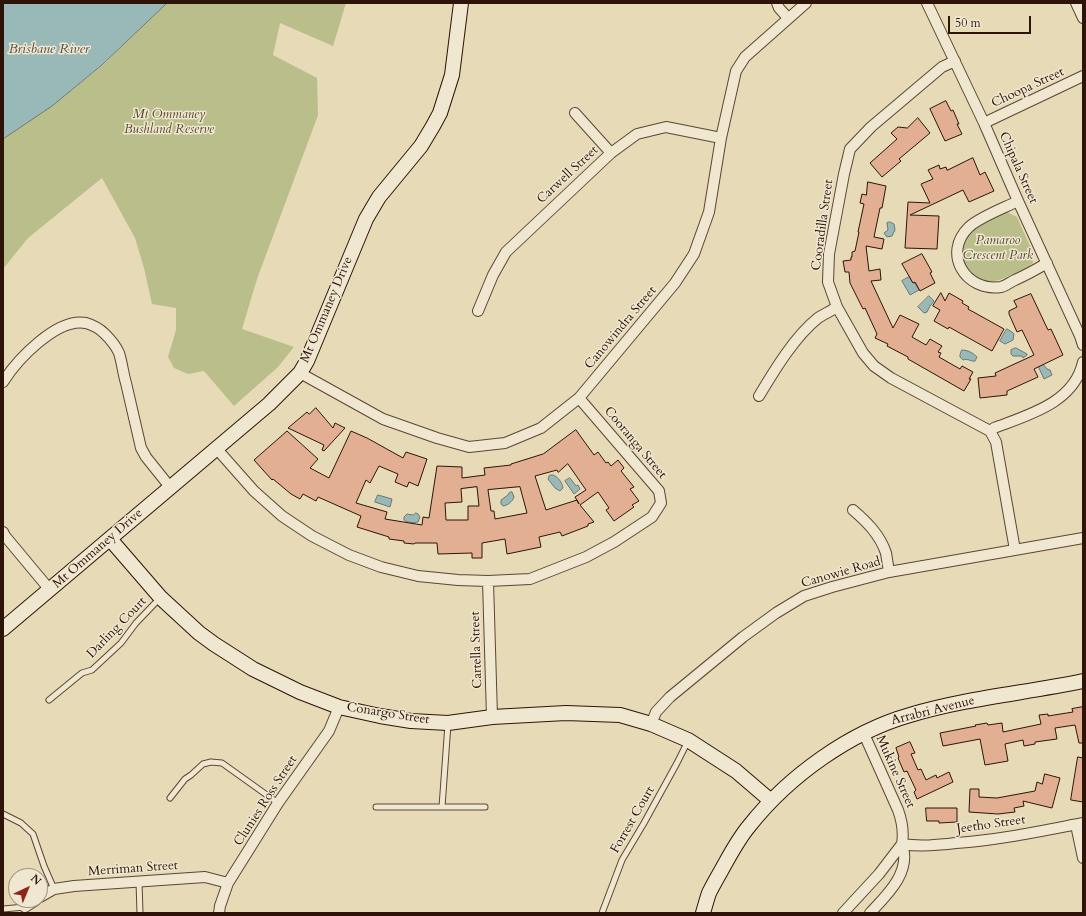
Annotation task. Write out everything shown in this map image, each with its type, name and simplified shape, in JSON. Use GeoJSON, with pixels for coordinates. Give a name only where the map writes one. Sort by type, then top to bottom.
{"type":"FeatureCollection","features":[{"type":"Feature","properties":{"kind":"street","name":"Mt Ommaney Drive"},"geometry":{"type":"LineString","coordinates":[[3,629],[269,404],[300,373],[316,340],[366,219],[379,198],[421,146],[440,113],[452,75],[461,3]]}},
{"type":"Feature","properties":{"kind":"street"},"geometry":{"type":"LineString","coordinates":[[777,3],[779,8],[788,18]]}},
{"type":"Feature","properties":{"kind":"street","name":"Canowindra Street"},"geometry":{"type":"LineString","coordinates":[[300,373],[383,419],[437,438],[470,447],[505,443],[541,428],[579,398],[674,283],[694,254],[709,212],[721,138],[736,71],[745,57],[806,3]]}},
{"type":"Feature","properties":{"kind":"street","name":"Chipala Street"},"geometry":{"type":"LineString","coordinates":[[927,3],[1048,263],[1083,345]]}},
{"type":"Feature","properties":{"kind":"street"},"geometry":{"type":"LineString","coordinates":[[1076,3],[1083,18]]}},
{"type":"Feature","properties":{"kind":"street","name":"Cooradilla Street"},"geometry":{"type":"LineString","coordinates":[[955,62],[942,67],[871,127],[850,149],[829,254],[828,282],[837,307],[863,353],[874,366],[891,378],[990,431]]}},
{"type":"Feature","properties":{"kind":"street","name":"Choopa Street"},"geometry":{"type":"LineString","coordinates":[[984,123],[1083,76]]}},
{"type":"Feature","properties":{"kind":"street"},"geometry":{"type":"LineString","coordinates":[[575,114],[611,153]]}},
{"type":"Feature","properties":{"kind":"street","name":"Carwell Street"},"geometry":{"type":"LineString","coordinates":[[478,311],[493,275],[506,252],[611,153],[637,134],[666,127],[721,138]]}},
{"type":"Feature","properties":{"kind":"street"},"geometry":{"type":"LineString","coordinates":[[1018,201],[969,227],[961,238],[957,249],[958,260],[961,268],[969,279],[979,285],[990,287],[1002,286],[1048,263]]}},
{"type":"Feature","properties":{"kind":"street"},"geometry":{"type":"LineString","coordinates":[[759,396],[799,337],[818,318],[837,307]]}},
{"type":"Feature","properties":{"kind":"street"},"geometry":{"type":"LineString","coordinates":[[3,382],[11,370],[23,357],[40,341],[58,329],[70,324],[86,323],[99,328],[109,337],[118,352],[141,448],[146,457],[170,487]]}},
{"type":"Feature","properties":{"kind":"street"},"geometry":{"type":"LineString","coordinates":[[1015,550],[996,442],[990,431],[994,428],[1049,406],[1075,382],[1083,362]]}},
{"type":"Feature","properties":{"kind":"street","name":"Cooranga Street"},"geometry":{"type":"LineString","coordinates":[[216,448],[254,491],[282,516],[312,536],[346,554],[381,567],[418,576],[488,582],[530,579],[586,557],[614,542],[652,517],[661,503],[659,491],[579,398]]}},
{"type":"Feature","properties":{"kind":"street"},"geometry":{"type":"LineString","coordinates":[[853,510],[876,534],[886,553],[889,572]]}},
{"type":"Feature","properties":{"kind":"street"},"geometry":{"type":"LineString","coordinates":[[3,532],[50,590]]}},
{"type":"Feature","properties":{"kind":"street","name":"Canowie Road"},"geometry":{"type":"LineString","coordinates":[[651,724],[656,712],[670,697],[743,637],[776,613],[804,596],[889,572],[1083,538]]}},
{"type":"Feature","properties":{"kind":"street","name":"Conargo Street"},"geometry":{"type":"LineString","coordinates":[[110,539],[161,598],[199,633],[253,669],[300,692],[339,707],[411,721],[448,723],[492,717],[566,713],[620,715],[651,724],[688,740],[736,771],[771,801]]}},
{"type":"Feature","properties":{"kind":"street","name":"Cartella Street"},"geometry":{"type":"LineString","coordinates":[[488,582],[492,717]]}},
{"type":"Feature","properties":{"kind":"street","name":"Arrabri Avenue"},"geometry":{"type":"LineString","coordinates":[[703,913],[709,893],[735,846],[750,825],[771,801],[795,779],[823,757],[890,721],[952,704],[1083,681]]}},
{"type":"Feature","properties":{"kind":"street","name":"Clunies Ross Street"},"geometry":{"type":"LineString","coordinates":[[219,913],[228,883],[278,803],[329,730],[339,707]]}},
{"type":"Feature","properties":{"kind":"street","name":"Mukine Street"},"geometry":{"type":"LineString","coordinates":[[864,734],[898,810],[902,828],[902,844],[904,852],[902,867],[896,884],[870,913]]}},
{"type":"Feature","properties":{"kind":"street"},"geometry":{"type":"LineString","coordinates":[[1080,824],[1083,858]]}},
{"type":"Feature","properties":{"kind":"street","name":"Jeetho Street"},"geometry":{"type":"LineString","coordinates":[[902,844],[913,846],[984,841],[1080,824]]}},
{"type":"Feature","properties":{"kind":"street"},"geometry":{"type":"LineString","coordinates":[[843,913],[883,869],[902,844]]}},
{"type":"Feature","properties":{"kind":"street","name":"Merriman Street"},"geometry":{"type":"LineString","coordinates":[[48,893],[54,890],[74,886],[205,877],[228,883]]}},
{"type":"Feature","properties":{"kind":"lane","name":"Darling Court"},"geometry":{"type":"LineString","coordinates":[[49,700],[82,673],[92,670],[121,643],[136,623],[161,598]]}},
{"type":"Feature","properties":{"kind":"lane"},"geometry":{"type":"LineString","coordinates":[[442,807],[448,723]]}},
{"type":"Feature","properties":{"kind":"lane","name":"Forrest Court"},"geometry":{"type":"LineString","coordinates":[[602,913],[622,860],[652,810],[688,740]]}},
{"type":"Feature","properties":{"kind":"lane"},"geometry":{"type":"LineString","coordinates":[[170,798],[185,779],[203,764],[211,762],[222,763],[278,803]]}},
{"type":"Feature","properties":{"kind":"lane"},"geometry":{"type":"LineString","coordinates":[[376,807],[486,807]]}},
{"type":"Feature","properties":{"kind":"lane"},"geometry":{"type":"LineString","coordinates":[[3,814],[20,823],[32,834],[54,890]]}},
{"type":"Feature","properties":{"kind":"lane"},"geometry":{"type":"LineString","coordinates":[[139,882],[140,913]]}},
{"type":"Feature","properties":{"kind":"lane"},"geometry":{"type":"LineString","coordinates":[[3,909],[14,908]]}},
{"type":"Feature","properties":{"kind":"green space","name":"Mt Ommaney Bushland Reserve"},"geometry":{"type":"Polygon","coordinates":[[[167,3],[346,3],[333,46],[280,23],[273,55],[317,78],[318,115],[257,279],[242,329],[294,347],[278,367],[234,406],[204,371],[188,374],[174,368],[168,357],[176,330],[176,308],[152,304],[144,268],[135,238],[102,178],[28,238],[3,269],[3,139],[52,106],[102,66],[167,3]]]}},
{"type":"Feature","properties":{"kind":"green space","name":"Pamaroo Crescent Park"},"geometry":{"type":"Polygon","coordinates":[[[1007,212],[1017,217],[1033,253],[1033,263],[1021,271],[999,280],[992,282],[980,281],[971,275],[964,266],[961,255],[962,246],[970,234],[979,226],[1007,212]]]}},
{"type":"Feature","properties":{"kind":"water","name":"Brisbane River"},"geometry":{"type":"Polygon","coordinates":[[[3,3],[167,3],[102,65],[52,106],[3,139],[3,3]]]}},
{"type":"Feature","properties":{"kind":"water"},"geometry":{"type":"Polygon","coordinates":[[[890,222],[894,224],[895,230],[892,236],[887,237],[884,233],[888,230],[887,223],[890,222]]]}},
{"type":"Feature","properties":{"kind":"water"},"geometry":{"type":"Polygon","coordinates":[[[909,277],[919,290],[910,295],[902,281],[909,277]]]}},
{"type":"Feature","properties":{"kind":"water"},"geometry":{"type":"Polygon","coordinates":[[[929,296],[934,301],[927,312],[924,313],[918,307],[929,296]]]}},
{"type":"Feature","properties":{"kind":"water"},"geometry":{"type":"Polygon","coordinates":[[[1007,329],[1014,334],[1013,340],[1005,344],[1000,341],[1007,329]]]}},
{"type":"Feature","properties":{"kind":"water"},"geometry":{"type":"Polygon","coordinates":[[[1016,348],[1027,355],[1023,358],[1022,356],[1013,356],[1011,354],[1011,350],[1016,348]]]}},
{"type":"Feature","properties":{"kind":"water"},"geometry":{"type":"Polygon","coordinates":[[[962,350],[968,351],[977,357],[975,361],[966,359],[963,360],[960,357],[962,350]]]}},
{"type":"Feature","properties":{"kind":"water"},"geometry":{"type":"Polygon","coordinates":[[[1043,364],[1050,370],[1052,375],[1044,379],[1038,366],[1043,364]]]}},
{"type":"Feature","properties":{"kind":"water"},"geometry":{"type":"Polygon","coordinates":[[[551,475],[557,477],[561,482],[563,488],[560,491],[555,488],[548,479],[551,475]]]}},
{"type":"Feature","properties":{"kind":"water"},"geometry":{"type":"Polygon","coordinates":[[[570,478],[576,486],[578,485],[580,489],[574,494],[565,481],[570,478]]]}},
{"type":"Feature","properties":{"kind":"water"},"geometry":{"type":"Polygon","coordinates":[[[512,492],[514,497],[508,504],[503,506],[501,504],[501,500],[512,492]]]}},
{"type":"Feature","properties":{"kind":"water"},"geometry":{"type":"Polygon","coordinates":[[[378,495],[392,499],[390,507],[375,502],[378,495]]]}},
{"type":"Feature","properties":{"kind":"water"},"geometry":{"type":"Polygon","coordinates":[[[416,513],[420,517],[418,522],[407,522],[404,520],[404,517],[407,514],[413,515],[416,513]]]}},
{"type":"Feature","properties":{"kind":"building"},"geometry":{"type":"Polygon","coordinates":[[[946,101],[951,111],[953,110],[962,134],[945,141],[930,109],[946,101]]]}},
{"type":"Feature","properties":{"kind":"building"},"geometry":{"type":"Polygon","coordinates":[[[918,118],[930,133],[899,159],[901,161],[882,177],[870,163],[897,139],[891,133],[898,127],[907,128],[918,118]]]}},
{"type":"Feature","properties":{"kind":"building"},"geometry":{"type":"Polygon","coordinates":[[[973,158],[980,175],[985,172],[994,191],[969,202],[963,190],[910,215],[939,216],[937,249],[905,248],[908,202],[930,203],[921,184],[933,179],[928,170],[939,165],[940,169],[946,167],[947,170],[973,158]]]}},
{"type":"Feature","properties":{"kind":"building"},"geometry":{"type":"Polygon","coordinates":[[[868,182],[886,186],[874,237],[884,239],[882,249],[866,246],[869,271],[880,269],[881,280],[871,281],[893,328],[900,315],[919,324],[912,337],[926,345],[930,339],[942,346],[938,352],[941,353],[939,357],[960,369],[962,366],[973,372],[964,391],[908,359],[908,357],[887,346],[888,344],[875,338],[877,334],[865,308],[863,309],[850,283],[849,272],[845,272],[843,261],[851,260],[852,252],[855,251],[864,204],[860,203],[862,194],[866,195],[868,182]]]}},
{"type":"Feature","properties":{"kind":"building"},"geometry":{"type":"Polygon","coordinates":[[[922,254],[932,272],[930,273],[935,283],[920,291],[915,282],[913,283],[902,264],[922,254]]]}},
{"type":"Feature","properties":{"kind":"building"},"geometry":{"type":"Polygon","coordinates":[[[941,293],[945,301],[949,293],[963,301],[962,303],[969,307],[968,309],[1004,329],[992,351],[949,327],[948,329],[934,321],[940,310],[933,306],[941,293]]]}},
{"type":"Feature","properties":{"kind":"building"},"geometry":{"type":"Polygon","coordinates":[[[1031,294],[1048,330],[1051,329],[1063,355],[1034,369],[1038,377],[1007,391],[1007,395],[980,398],[978,378],[996,376],[995,373],[1034,355],[1022,330],[1017,332],[1009,314],[1009,311],[1017,307],[1014,301],[1031,294]]]}},
{"type":"Feature","properties":{"kind":"building"},"geometry":{"type":"Polygon","coordinates":[[[316,408],[333,428],[335,423],[345,428],[324,451],[322,450],[324,445],[288,428],[307,412],[309,414],[316,408]]]}},
{"type":"Feature","properties":{"kind":"building"},"geometry":{"type":"Polygon","coordinates":[[[576,430],[594,455],[598,452],[606,463],[608,462],[611,466],[618,460],[624,468],[621,471],[634,487],[630,489],[639,501],[632,505],[634,507],[614,521],[606,510],[609,508],[598,492],[580,505],[594,522],[588,524],[588,526],[562,536],[560,532],[539,537],[541,547],[507,554],[505,539],[482,543],[482,558],[472,558],[472,553],[438,554],[437,543],[404,543],[404,541],[389,539],[389,537],[357,527],[361,516],[318,497],[316,501],[303,494],[300,499],[291,494],[273,479],[272,480],[254,460],[287,431],[318,459],[310,468],[329,478],[351,431],[403,458],[406,452],[427,459],[418,486],[409,482],[407,487],[395,482],[398,474],[379,466],[370,483],[366,480],[356,503],[387,512],[385,519],[422,525],[423,517],[429,518],[437,466],[462,467],[462,478],[485,475],[484,468],[511,464],[543,454],[576,430]],[[568,464],[558,472],[557,470],[535,476],[546,510],[577,500],[575,497],[586,490],[568,464]],[[477,487],[461,489],[462,502],[445,503],[446,520],[468,520],[468,506],[479,506],[477,487]],[[520,487],[488,490],[491,511],[494,511],[495,519],[527,513],[520,487]]]}},
{"type":"Feature","properties":{"kind":"building"},"geometry":{"type":"Polygon","coordinates":[[[1083,707],[1083,743],[1079,743],[1075,725],[1055,728],[1057,739],[1035,742],[1035,744],[1024,746],[1023,740],[1005,744],[1008,761],[985,765],[980,739],[943,746],[940,733],[987,723],[988,725],[1002,723],[1003,732],[1041,724],[1039,715],[1048,714],[1048,716],[1073,712],[1072,709],[1083,707]]]}},
{"type":"Feature","properties":{"kind":"building"},"geometry":{"type":"Polygon","coordinates":[[[910,742],[915,753],[911,754],[918,770],[921,769],[926,780],[936,775],[937,778],[949,772],[953,782],[917,799],[914,792],[916,790],[907,771],[904,772],[898,758],[896,748],[910,742]]]}},
{"type":"Feature","properties":{"kind":"building"},"geometry":{"type":"Polygon","coordinates":[[[1078,757],[1083,758],[1083,802],[1071,800],[1078,757]]]}},
{"type":"Feature","properties":{"kind":"building"},"geometry":{"type":"Polygon","coordinates":[[[1045,774],[1060,778],[1052,808],[1023,801],[1024,806],[1014,808],[1015,812],[998,814],[969,812],[970,789],[979,789],[979,797],[997,798],[1035,791],[1037,782],[1042,784],[1045,774]]]}},
{"type":"Feature","properties":{"kind":"building"},"geometry":{"type":"Polygon","coordinates":[[[926,808],[957,808],[957,822],[939,823],[939,821],[927,821],[926,808]]]}}]}
